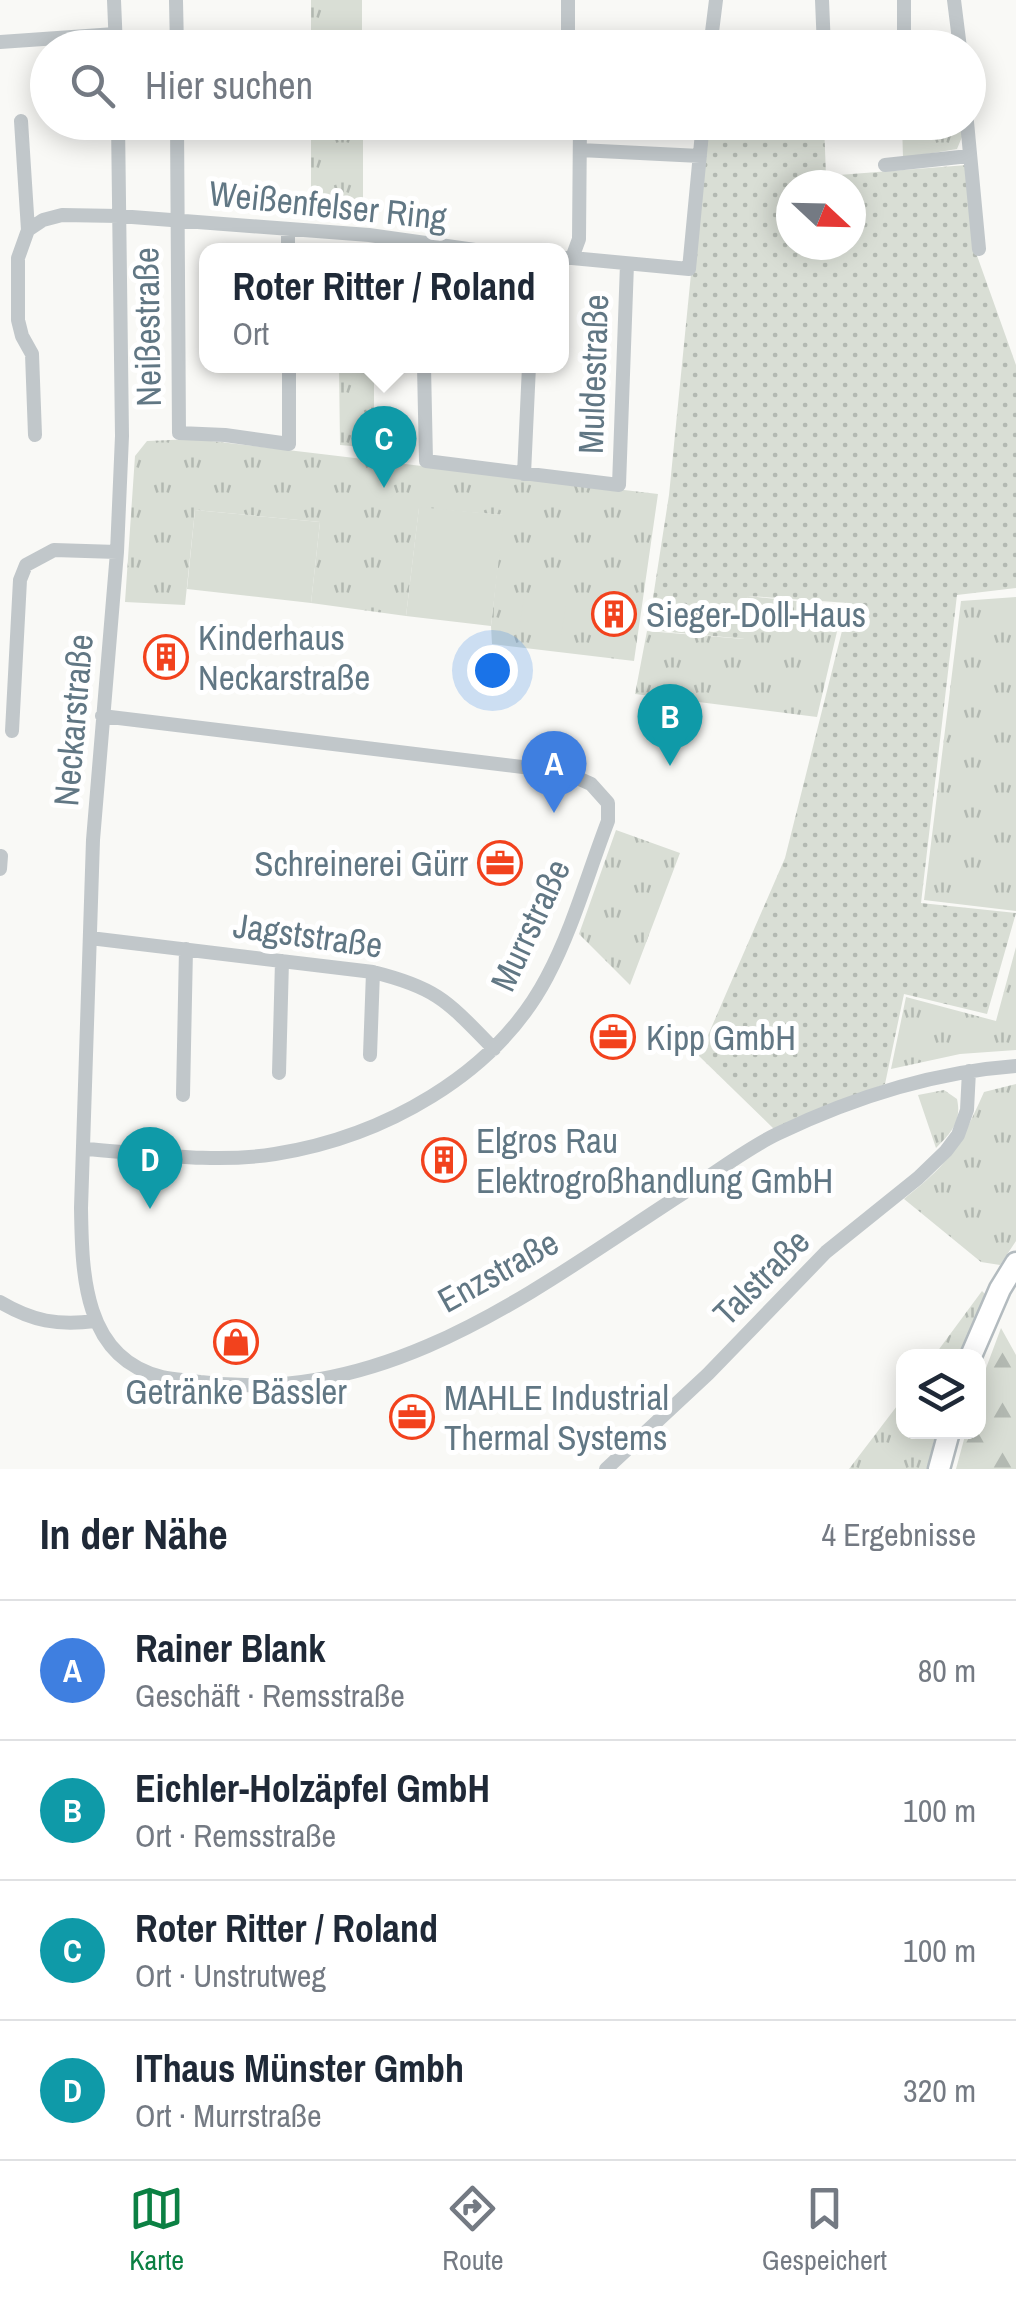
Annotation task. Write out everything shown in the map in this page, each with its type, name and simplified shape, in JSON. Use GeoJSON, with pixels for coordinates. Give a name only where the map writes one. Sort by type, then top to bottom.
{"type":"FeatureCollection","features":[{"type":"Feature","properties":{"kind":"main road"},"geometry":{"type":"LineString","coordinates":[[975,1349],[1000,1289],[1016,1263]]}},
{"type":"Feature","properties":{"kind":"main road"},"geometry":{"type":"LineString","coordinates":[[939,1469],[947,1439]]}},
{"type":"Feature","properties":{"kind":"street"},"geometry":{"type":"LineString","coordinates":[[114,0],[115,30]]}},
{"type":"Feature","properties":{"kind":"street"},"geometry":{"type":"LineString","coordinates":[[568,0],[568,30]]}},
{"type":"Feature","properties":{"kind":"street"},"geometry":{"type":"LineString","coordinates":[[712,30],[716,0]]}},
{"type":"Feature","properties":{"kind":"street"},"geometry":{"type":"LineString","coordinates":[[822,0],[823,30]]}},
{"type":"Feature","properties":{"kind":"street"},"geometry":{"type":"LineString","coordinates":[[904,0],[904,30]]}},
{"type":"Feature","properties":{"kind":"street"},"geometry":{"type":"LineString","coordinates":[[954,0],[958,30]]}},
{"type":"Feature","properties":{"kind":"street"},"geometry":{"type":"LineString","coordinates":[[176,1],[177,30]]}},
{"type":"Feature","properties":{"kind":"street"},"geometry":{"type":"LineString","coordinates":[[0,42],[30,42]]}},
{"type":"Feature","properties":{"kind":"street"},"geometry":{"type":"LineString","coordinates":[[21,121],[28,230],[18,258],[18,320],[32,354],[35,436]]}},
{"type":"Feature","properties":{"kind":"street","name":"Neckarstraße"},"geometry":{"type":"LineString","coordinates":[[95,1321],[82,1262],[84,1149],[90,938],[122,436],[118,140]]}},
{"type":"Feature","properties":{"kind":"street","name":"Weißenfelser Ring"},"geometry":{"type":"LineString","coordinates":[[176,221],[177,140]]}},
{"type":"Feature","properties":{"kind":"street"},"geometry":{"type":"LineString","coordinates":[[569,255],[579,240],[580,140]]}},
{"type":"Feature","properties":{"kind":"street"},"geometry":{"type":"LineString","coordinates":[[569,258],[689,270],[701,140]]}},
{"type":"Feature","properties":{"kind":"street"},"geometry":{"type":"LineString","coordinates":[[968,140],[980,249]]}},
{"type":"Feature","properties":{"kind":"street"},"geometry":{"type":"LineString","coordinates":[[580,150],[700,156]]}},
{"type":"Feature","properties":{"kind":"street"},"geometry":{"type":"LineString","coordinates":[[884,166],[969,156]]}},
{"type":"Feature","properties":{"kind":"street","name":"Weißenfelser Ring"},"geometry":{"type":"LineString","coordinates":[[28,230],[62,214],[120,216],[368,234],[405,243]]}},
{"type":"Feature","properties":{"kind":"street","name":"Neißestraße"},"geometry":{"type":"LineString","coordinates":[[176,221],[179,433],[289,444],[289,373]]}},
{"type":"Feature","properties":{"kind":"street"},"geometry":{"type":"LineString","coordinates":[[288,230],[288,243]]}},
{"type":"Feature","properties":{"kind":"street","name":"Muldestraße"},"geometry":{"type":"LineString","coordinates":[[524,474],[619,485],[627,264]]}},
{"type":"Feature","properties":{"kind":"street"},"geometry":{"type":"LineString","coordinates":[[424,373],[426,461],[524,474],[528,373]]}},
{"type":"Feature","properties":{"kind":"street"},"geometry":{"type":"LineString","coordinates":[[12,731],[20,580],[26,565],[54,550],[117,552]]}},
{"type":"Feature","properties":{"kind":"street","name":"Murrstraße"},"geometry":{"type":"LineString","coordinates":[[84,1149],[188,1156],[255,1155],[318,1144],[354,1134],[457,1081],[494,1048],[529,1006],[546,978],[608,821],[608,803],[591,784],[564,772],[102,716]]}},
{"type":"Feature","properties":{"kind":"street","name":"Jagststraße"},"geometry":{"type":"LineString","coordinates":[[90,938],[373,972],[416,983],[438,994],[494,1048]]}},
{"type":"Feature","properties":{"kind":"street"},"geometry":{"type":"LineString","coordinates":[[183,1095],[186,949]]}},
{"type":"Feature","properties":{"kind":"street"},"geometry":{"type":"LineString","coordinates":[[279,1072],[282,961]]}},
{"type":"Feature","properties":{"kind":"street"},"geometry":{"type":"LineString","coordinates":[[370,1056],[373,972]]}},
{"type":"Feature","properties":{"kind":"street","name":"Enzstraße"},"geometry":{"type":"LineString","coordinates":[[95,1321],[118,1353],[160,1377],[235,1387],[299,1384],[376,1368],[510,1306],[775,1134],[922,1079],[1016,1066]]}},
{"type":"Feature","properties":{"kind":"street","name":"Talstraße"},"geometry":{"type":"LineString","coordinates":[[606,1469],[708,1374],[826,1252],[946,1151],[958,1135],[967,1110],[970,1071]]}},
{"type":"Feature","properties":{"kind":"street"},"geometry":{"type":"LineString","coordinates":[[0,1302],[42,1322],[95,1321]]}},
{"type":"Feature","properties":{"kind":"green space"},"geometry":{"type":"Polygon","coordinates":[[[311,0],[362,0],[362,30],[311,30],[311,0]]]}},
{"type":"Feature","properties":{"kind":"green space"},"geometry":{"type":"Polygon","coordinates":[[[311,140],[363,140],[363,224],[311,217],[311,140]]]}},
{"type":"Feature","properties":{"kind":"green space"},"geometry":{"type":"Polygon","coordinates":[[[704,140],[825,140],[826,170],[776,170],[776,260],[866,260],[866,173],[967,165],[975,250],[1016,365],[1016,588],[957,595],[921,903],[1016,913],[987,1014],[904,994],[885,1084],[775,1130],[699,1056],[785,858],[849,603],[748,596],[745,639],[648,630],[669,495],[704,140]]]}},
{"type":"Feature","properties":{"kind":"green space"},"geometry":{"type":"Polygon","coordinates":[[[902,140],[961,140],[957,149],[903,158],[902,140]]]}},
{"type":"Feature","properties":{"kind":"green space"},"geometry":{"type":"Polygon","coordinates":[[[339,373],[374,373],[374,448],[340,445],[339,373]]]}},
{"type":"Feature","properties":{"kind":"green space"},"geometry":{"type":"Polygon","coordinates":[[[194,439],[658,494],[634,661],[492,644],[503,515],[419,508],[406,616],[311,603],[320,522],[195,510],[185,605],[125,602],[135,456],[147,441],[194,439]]]}},
{"type":"Feature","properties":{"kind":"green space"},"geometry":{"type":"Polygon","coordinates":[[[419,507],[504,515],[491,626],[406,616],[419,507]]]}},
{"type":"Feature","properties":{"kind":"green space"},"geometry":{"type":"Polygon","coordinates":[[[195,510],[320,522],[311,603],[187,589],[195,510]]]}},
{"type":"Feature","properties":{"kind":"green space"},"geometry":{"type":"Polygon","coordinates":[[[748,596],[843,606],[817,717],[635,694],[647,631],[744,639],[748,596]]]}},
{"type":"Feature","properties":{"kind":"green space"},"geometry":{"type":"Polygon","coordinates":[[[1016,597],[1016,911],[924,900],[961,601],[1016,597]]]}},
{"type":"Feature","properties":{"kind":"green space"},"geometry":{"type":"Polygon","coordinates":[[[524,599],[566,606],[561,635],[519,628],[524,599]]]}},
{"type":"Feature","properties":{"kind":"green space"},"geometry":{"type":"Polygon","coordinates":[[[616,830],[680,853],[630,985],[579,934],[616,830]]]}},
{"type":"Feature","properties":{"kind":"green space"},"geometry":{"type":"Polygon","coordinates":[[[1016,947],[1016,1050],[960,1054],[891,1069],[906,997],[996,1021],[1016,947]]]}},
{"type":"Feature","properties":{"kind":"green space"},"geometry":{"type":"Polygon","coordinates":[[[1016,1084],[1016,1241],[1000,1265],[981,1262],[904,1199],[953,1152],[984,1092],[1016,1084]]]}},
{"type":"Feature","properties":{"kind":"green space"},"geometry":{"type":"Polygon","coordinates":[[[944,1090],[957,1099],[958,1114],[951,1132],[936,1148],[918,1095],[944,1090]]]}},
{"type":"Feature","properties":{"kind":"green space"},"geometry":{"type":"Polygon","coordinates":[[[982,1291],[987,1296],[966,1349],[939,1349],[982,1291]]]}},
{"type":"Feature","properties":{"kind":"green space"},"geometry":{"type":"Polygon","coordinates":[[[1001,1328],[1016,1355],[1016,1469],[956,1469],[964,1439],[986,1439],[986,1368],[1001,1328]]]}},
{"type":"Feature","properties":{"kind":"green space"},"geometry":{"type":"Polygon","coordinates":[[[896,1407],[896,1439],[934,1439],[927,1469],[849,1469],[896,1407]]]}},
{"type":"Feature","properties":{"kind":"place","name":"Roter Ritter / Roland"},"geometry":{"type":"Point","coordinates":[384,488]}},
{"type":"Feature","properties":{"kind":"place","name":"Sieger-Doll-Haus"},"geometry":{"type":"Point","coordinates":[614,614]}},
{"type":"Feature","properties":{"kind":"place","name":"Kinderhaus Neckarstraße"},"geometry":{"type":"Point","coordinates":[166,657]}},
{"type":"Feature","properties":{"kind":"place","name":"Eichler-Holzäpfel GmbH"},"geometry":{"type":"Point","coordinates":[670,766]}},
{"type":"Feature","properties":{"kind":"place","name":"Rainer Blank"},"geometry":{"type":"Point","coordinates":[554,813]}},
{"type":"Feature","properties":{"kind":"place","name":"Schreinerei Gürr"},"geometry":{"type":"Point","coordinates":[500,863]}},
{"type":"Feature","properties":{"kind":"place","name":"Kipp GmbH"},"geometry":{"type":"Point","coordinates":[613,1037]}},
{"type":"Feature","properties":{"kind":"place","name":"Elgros Rau Elektrogroßhandlung GmbH"},"geometry":{"type":"Point","coordinates":[444,1160]}},
{"type":"Feature","properties":{"kind":"place","name":"IThaus Münster Gmbh"},"geometry":{"type":"Point","coordinates":[150,1209]}},
{"type":"Feature","properties":{"kind":"place","name":"Getränke Bässler"},"geometry":{"type":"Point","coordinates":[236,1342]}},
{"type":"Feature","properties":{"kind":"place","name":"MAHLE Industrial Thermal Systems"},"geometry":{"type":"Point","coordinates":[412,1417]}}]}
